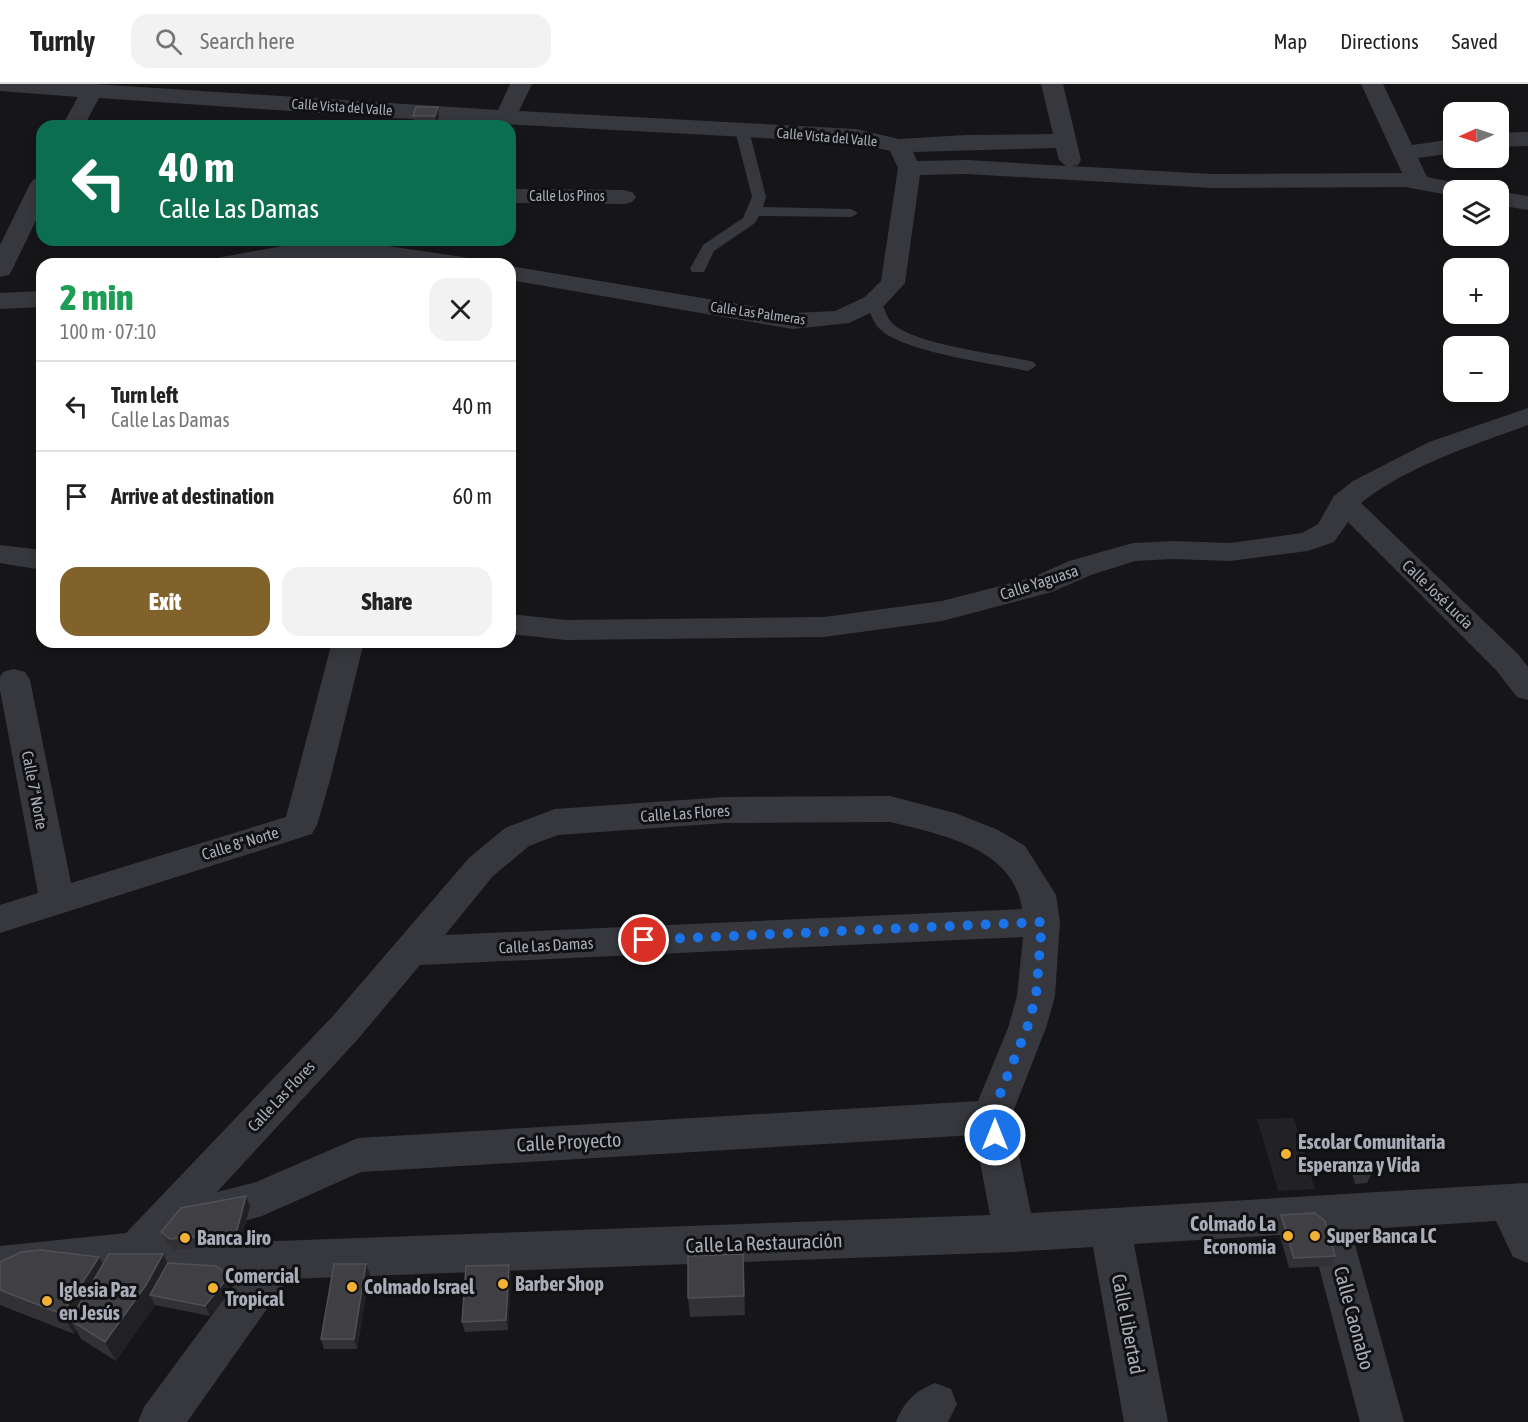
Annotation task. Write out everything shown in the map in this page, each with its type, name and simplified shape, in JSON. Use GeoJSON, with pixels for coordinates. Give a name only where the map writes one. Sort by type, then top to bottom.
{"type":"FeatureCollection","features":[{"type":"Feature","properties":{"kind":"street"},"geometry":{"type":"LineString","coordinates":[[506,117],[521,84]]}},
{"type":"Feature","properties":{"kind":"street"},"geometry":{"type":"LineString","coordinates":[[1052,84],[1064,141],[1074,173]]}},
{"type":"Feature","properties":{"kind":"street"},"geometry":{"type":"LineString","coordinates":[[1372,84],[1417,181]]}},
{"type":"Feature","properties":{"kind":"street","name":"Calle Vista del Valle"},"geometry":{"type":"LineString","coordinates":[[0,85],[92,90],[183,90],[391,118],[506,117],[855,136],[899,146],[966,142],[1064,141]]}},
{"type":"Feature","properties":{"kind":"street"},"geometry":{"type":"LineString","coordinates":[[76,120],[92,90]]}},
{"type":"Feature","properties":{"kind":"street"},"geometry":{"type":"LineString","coordinates":[[1509,140],[1528,139]]}},
{"type":"Feature","properties":{"kind":"street"},"geometry":{"type":"LineString","coordinates":[[899,146],[909,168],[967,167],[1211,182],[1417,181],[1443,187]]}},
{"type":"Feature","properties":{"kind":"street"},"geometry":{"type":"LineString","coordinates":[[1405,153],[1443,148]]}},
{"type":"Feature","properties":{"kind":"street","name":"Calle Las Palmeras"},"geometry":{"type":"LineString","coordinates":[[516,274],[794,321],[840,318],[874,302],[893,283],[909,168]]}},
{"type":"Feature","properties":{"kind":"street"},"geometry":{"type":"LineString","coordinates":[[0,270],[36,196]]}},
{"type":"Feature","properties":{"kind":"street","name":"Calle Los Pinos"},"geometry":{"type":"LineString","coordinates":[[516,196],[624,197]]}},
{"type":"Feature","properties":{"kind":"street"},"geometry":{"type":"LineString","coordinates":[[1509,200],[1528,203]]}},
{"type":"Feature","properties":{"kind":"street"},"geometry":{"type":"LineString","coordinates":[[255,258],[294,251],[451,255]]}},
{"type":"Feature","properties":{"kind":"street"},"geometry":{"type":"LineString","coordinates":[[0,301],[36,299]]}},
{"type":"Feature","properties":{"kind":"street","name":"Calle Yaguasa"},"geometry":{"type":"LineString","coordinates":[[516,625],[566,630],[824,627],[942,611],[1041,585],[1080,568],[1133,552],[1172,550],[1230,552],[1308,542],[1324,535],[1344,502],[1363,487],[1439,448],[1528,416]]}},
{"type":"Feature","properties":{"kind":"street","name":"Calle José Lucía"},"geometry":{"type":"LineString","coordinates":[[1344,502],[1507,662],[1528,689]]}},
{"type":"Feature","properties":{"kind":"street"},"geometry":{"type":"LineString","coordinates":[[0,554],[36,559]]}},
{"type":"Feature","properties":{"kind":"street","name":"Calle 8ª Norte"},"geometry":{"type":"LineString","coordinates":[[0,919],[300,825],[315,782],[326,727],[346,648]]}},
{"type":"Feature","properties":{"kind":"street","name":"Calle 7ª Norte"},"geometry":{"type":"LineString","coordinates":[[14,680],[57,901]]}},
{"type":"Feature","properties":{"kind":"street","name":"Calle Las Flores"},"geometry":{"type":"LineString","coordinates":[[147,1238],[345,1028],[481,867],[517,837],[555,822],[725,810],[890,809],[944,822],[986,839],[1013,855],[1038,895],[1042,922],[1036,996],[1027,1028],[991,1116]]}},
{"type":"Feature","properties":{"kind":"street","name":"Calle Las Damas"},"geometry":{"type":"LineString","coordinates":[[410,951],[1042,922]]}},
{"type":"Feature","properties":{"kind":"street"},"geometry":{"type":"LineString","coordinates":[[991,1116],[1014,1233]]}},
{"type":"Feature","properties":{"kind":"street","name":"Calle Proyecto"},"geometry":{"type":"LineString","coordinates":[[147,1238],[262,1198],[358,1155],[991,1116]]}},
{"type":"Feature","properties":{"kind":"street"},"geometry":{"type":"LineString","coordinates":[[1518,1202],[1528,1244]]}},
{"type":"Feature","properties":{"kind":"street","name":"Calle La Restauración"},"geometry":{"type":"LineString","coordinates":[[0,1265],[147,1238],[277,1260],[1014,1233],[1518,1202]]}},
{"type":"Feature","properties":{"kind":"street","name":"Calle Caonabo"},"geometry":{"type":"LineString","coordinates":[[1326,1214],[1382,1422]]}},
{"type":"Feature","properties":{"kind":"street","name":"Calle Libertad"},"geometry":{"type":"LineString","coordinates":[[1110,1226],[1146,1422]]}},
{"type":"Feature","properties":{"kind":"street"},"geometry":{"type":"LineString","coordinates":[[160,1422],[277,1260]]}},
{"type":"Feature","properties":{"kind":"lane"},"geometry":{"type":"LineString","coordinates":[[698,268],[708,248],[750,220],[759,198],[742,130]]}},
{"type":"Feature","properties":{"kind":"lane"},"geometry":{"type":"LineString","coordinates":[[754,211],[851,213]]}},
{"type":"Feature","properties":{"kind":"lane"},"geometry":{"type":"LineString","coordinates":[[874,302],[885,325],[920,342],[1028,366]]}},
{"type":"Feature","properties":{"kind":"shaded area","name":"Escolar Comunitaria Esperanza y Vida"},"geometry":{"type":"Polygon","coordinates":[[[1294,1118],[1315,1189],[1278,1191],[1257,1119],[1294,1118]]]}},
{"type":"Feature","properties":{"kind":"building"},"geometry":{"type":"Polygon","coordinates":[[[416,107],[438,107],[435,116],[413,116],[416,107]]]}},
{"type":"Feature","properties":{"kind":"building"},"geometry":{"type":"Polygon","coordinates":[[[1368,1159],[1372,1173],[1360,1173],[1356,1160],[1368,1159]]]}},
{"type":"Feature","properties":{"kind":"building"},"geometry":{"type":"Polygon","coordinates":[[[246,1196],[236,1234],[170,1239],[161,1232],[181,1208],[246,1196]]]}},
{"type":"Feature","properties":{"kind":"building"},"geometry":{"type":"Polygon","coordinates":[[[1315,1213],[1325,1221],[1335,1256],[1294,1258],[1281,1215],[1315,1213]]]}},
{"type":"Feature","properties":{"kind":"building"},"geometry":{"type":"Polygon","coordinates":[[[41,1250],[99,1257],[62,1314],[0,1290],[0,1262],[21,1252],[41,1250]]]}},
{"type":"Feature","properties":{"kind":"building"},"geometry":{"type":"Polygon","coordinates":[[[109,1254],[163,1254],[146,1285],[105,1342],[70,1320],[109,1254]]]}},
{"type":"Feature","properties":{"kind":"building"},"geometry":{"type":"Polygon","coordinates":[[[743,1254],[744,1296],[688,1298],[688,1256],[743,1254]]]}},
{"type":"Feature","properties":{"kind":"building"},"geometry":{"type":"Polygon","coordinates":[[[168,1263],[216,1266],[224,1272],[225,1281],[205,1306],[150,1295],[168,1263]]]}},
{"type":"Feature","properties":{"kind":"building"},"geometry":{"type":"Polygon","coordinates":[[[334,1264],[366,1264],[354,1339],[321,1339],[334,1264]]]}},
{"type":"Feature","properties":{"kind":"building"},"geometry":{"type":"Polygon","coordinates":[[[509,1265],[506,1320],[462,1322],[466,1266],[509,1265]]]}},
{"type":"Feature","properties":{"kind":"place","name":"Escolar Comunitaria Esperanza y Vida"},"geometry":{"type":"Point","coordinates":[1286,1154]}},
{"type":"Feature","properties":{"kind":"place","name":"Colmado La Economia"},"geometry":{"type":"Point","coordinates":[1288,1236]}},
{"type":"Feature","properties":{"kind":"place","name":"Super Banca LC"},"geometry":{"type":"Point","coordinates":[1315,1236]}},
{"type":"Feature","properties":{"kind":"place","name":"Banca Jiro"},"geometry":{"type":"Point","coordinates":[185,1238]}},
{"type":"Feature","properties":{"kind":"place","name":"Barber Shop"},"geometry":{"type":"Point","coordinates":[503,1284]}},
{"type":"Feature","properties":{"kind":"place","name":"Colmado Israel"},"geometry":{"type":"Point","coordinates":[352,1287]}},
{"type":"Feature","properties":{"kind":"place","name":"Comercial Tropical"},"geometry":{"type":"Point","coordinates":[213,1288]}},
{"type":"Feature","properties":{"kind":"place","name":"Iglesia Paz en Jesús"},"geometry":{"type":"Point","coordinates":[47,1301]}},
{"type":"Feature","properties":{"kind":"route"},"geometry":{"type":"LineString","coordinates":[[644,940],[1042,922],[1036,996],[1027,1028],[991,1116],[995,1135]]}}]}
